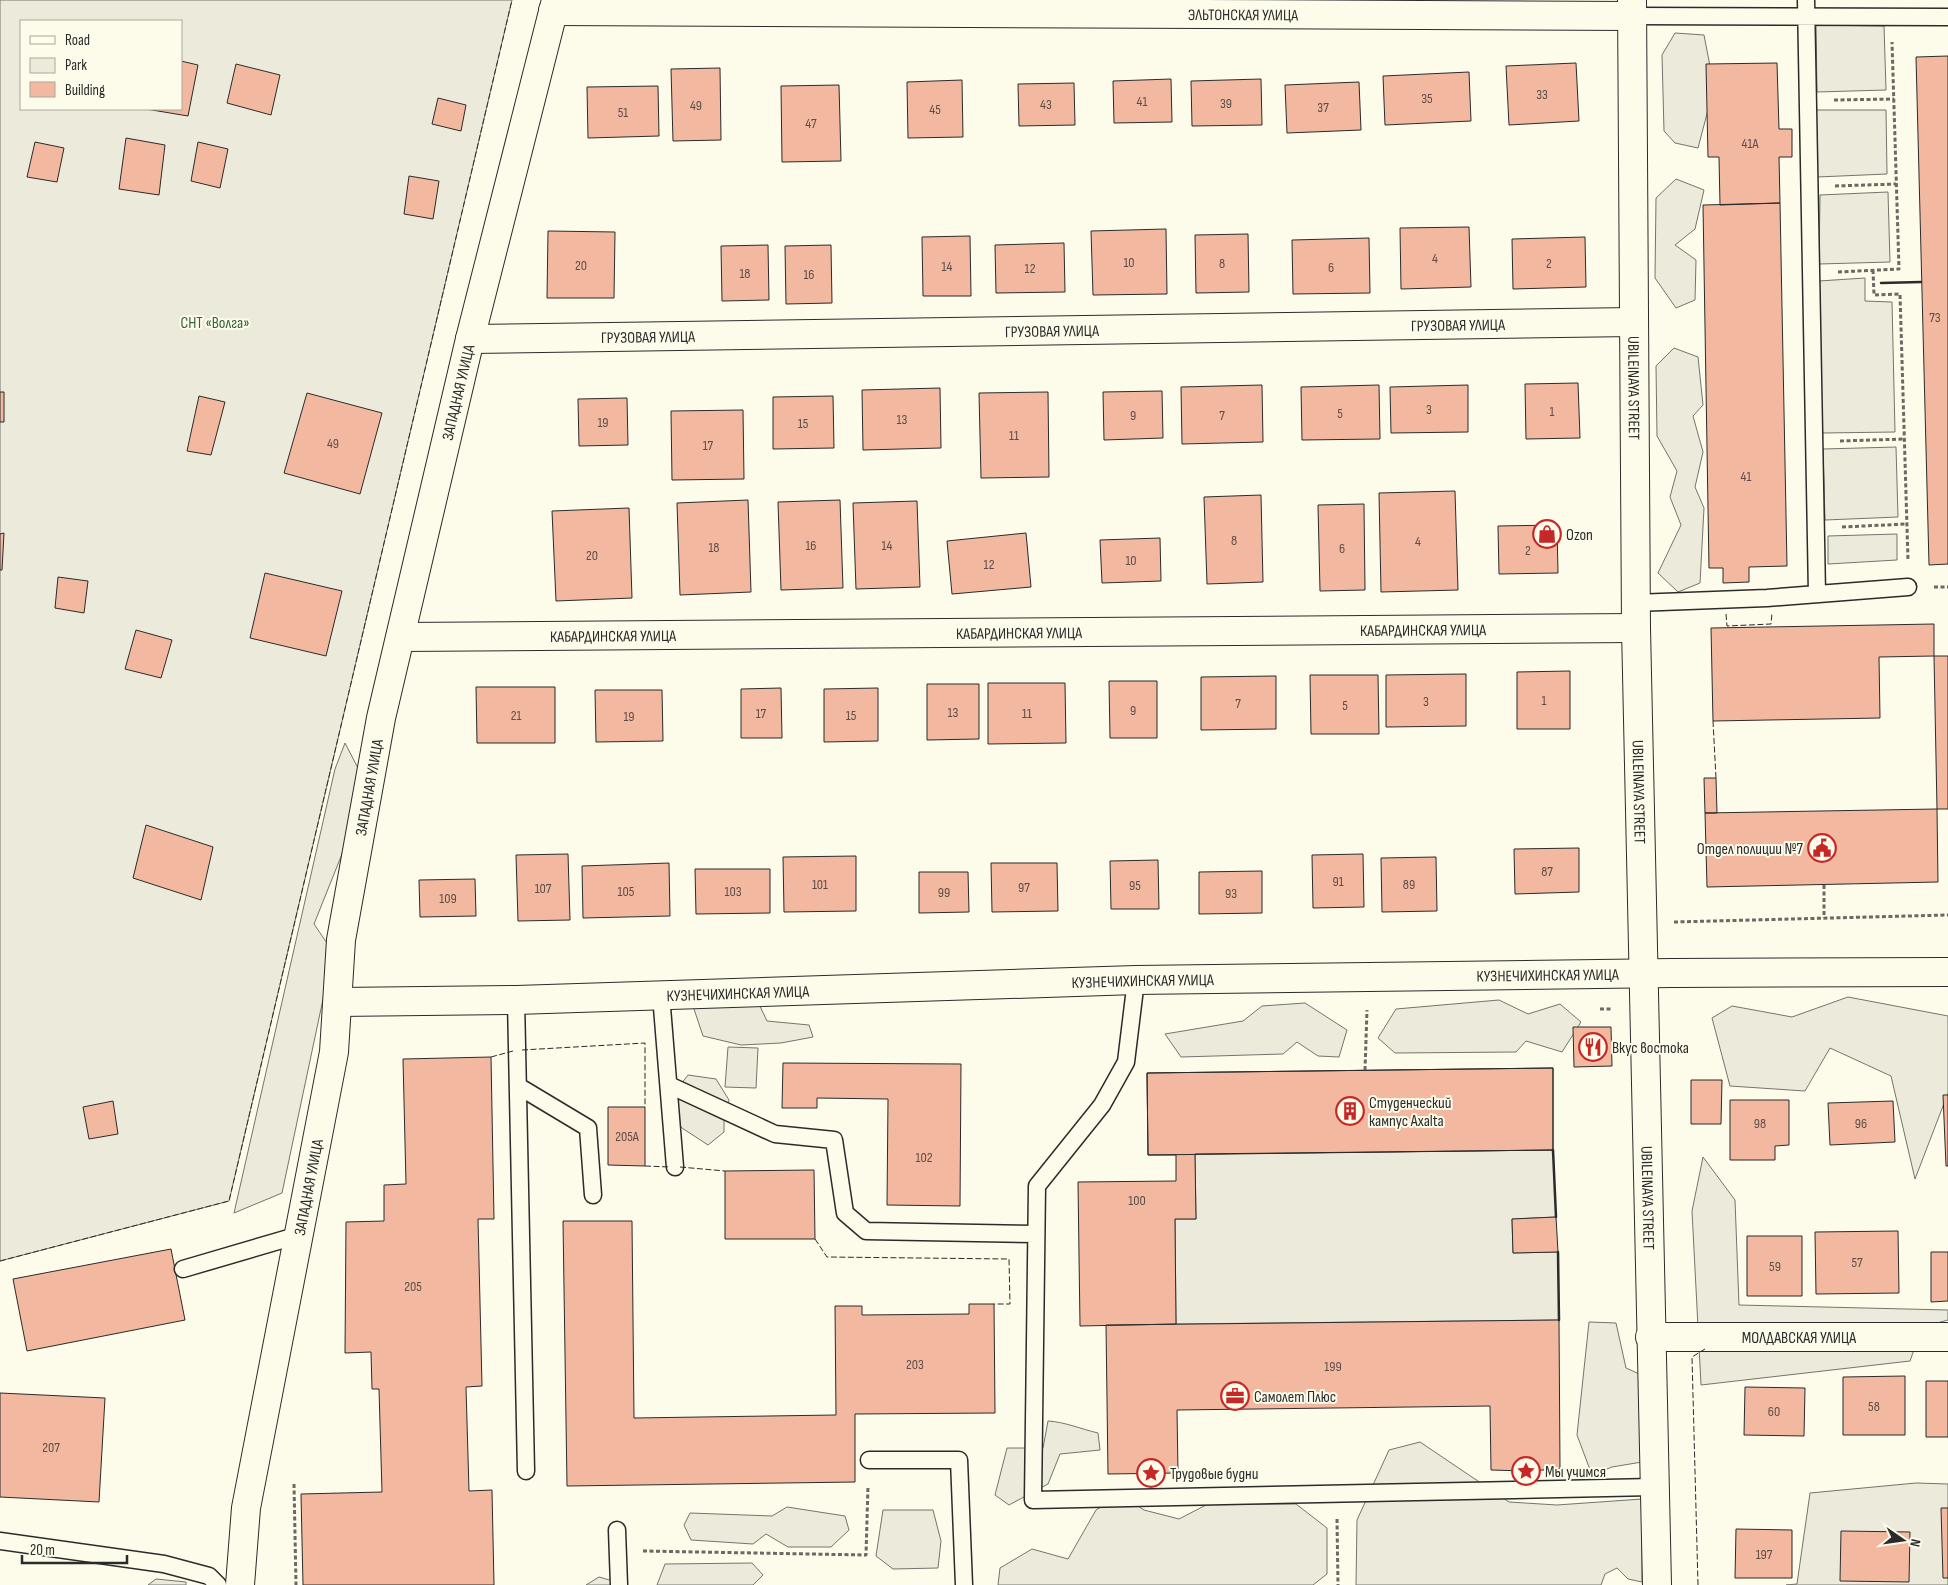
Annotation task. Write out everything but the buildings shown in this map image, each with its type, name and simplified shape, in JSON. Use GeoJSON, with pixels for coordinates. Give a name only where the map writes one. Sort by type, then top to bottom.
{"type":"FeatureCollection","features":[{"type":"Feature","properties":{"kind":"street","name":"ЭЛЬТОНСКАЯ УЛИЦА"},"geometry":{"type":"LineString","coordinates":[[555,5],[1632,8]]}},
{"type":"Feature","properties":{"kind":"street","name":"ЗАПАДНАЯ УЛИЦА"},"geometry":{"type":"LineString","coordinates":[[240,1585],[246,1508],[334,1052],[341,940],[348,892],[381,718],[470,339],[555,5]]}},
{"type":"Feature","properties":{"kind":"street","name":"UBILEINAYA STREET"},"geometry":{"type":"LineString","coordinates":[[1632,8],[1636,615],[1653,1487],[1657,1585]]}},
{"type":"Feature","properties":{"kind":"street","name":"ГРУЗОВАЯ УЛИЦА"},"geometry":{"type":"LineString","coordinates":[[470,339],[1634,322]]}},
{"type":"Feature","properties":{"kind":"street","name":"КАБАРДИНСКАЯ УЛИЦА"},"geometry":{"type":"LineString","coordinates":[[401,637],[1636,615]]}},
{"type":"Feature","properties":{"kind":"street","name":"КУЗНЕЧИХИНСКАЯ УЛИЦА"},"geometry":{"type":"LineString","coordinates":[[338,1002],[662,996],[1136,980],[1642,973],[1948,972]]}},
{"type":"Feature","properties":{"kind":"street","name":"МОЛДАВСКАЯ УЛИЦА"},"geometry":{"type":"LineString","coordinates":[[1650,1337],[1948,1337]]}},
{"type":"Feature","properties":{"kind":"lane"},"geometry":{"type":"LineString","coordinates":[[1632,8],[1806,8],[1891,16],[1948,17]]}},
{"type":"Feature","properties":{"kind":"lane"},"geometry":{"type":"LineString","coordinates":[[1806,8],[1817,594]]}},
{"type":"Feature","properties":{"kind":"lane"},"geometry":{"type":"LineString","coordinates":[[1636,615],[1767,598],[1908,587]]}},
{"type":"Feature","properties":{"kind":"lane"},"geometry":{"type":"LineString","coordinates":[[1136,980],[1126,1062],[1102,1105],[1037,1186],[1033,1500],[1653,1487]]}},
{"type":"Feature","properties":{"kind":"lane"},"geometry":{"type":"LineString","coordinates":[[662,996],[675,1167]]}},
{"type":"Feature","properties":{"kind":"lane"},"geometry":{"type":"LineString","coordinates":[[516,1000],[526,1471]]}},
{"type":"Feature","properties":{"kind":"lane"},"geometry":{"type":"LineString","coordinates":[[668,1084],[775,1134],[834,1140],[845,1213],[866,1231],[1036,1234]]}},
{"type":"Feature","properties":{"kind":"lane"},"geometry":{"type":"LineString","coordinates":[[518,1086],[588,1128],[593,1194]]}},
{"type":"Feature","properties":{"kind":"lane"},"geometry":{"type":"LineString","coordinates":[[183,1269],[299,1235]]}},
{"type":"Feature","properties":{"kind":"lane"},"geometry":{"type":"LineString","coordinates":[[869,1460],[959,1460],[964,1585]]}},
{"type":"Feature","properties":{"kind":"lane"},"geometry":{"type":"LineString","coordinates":[[617,1530],[619,1585]]}},
{"type":"Feature","properties":{"kind":"lane"},"geometry":{"type":"LineString","coordinates":[[0,1540],[164,1564],[209,1576],[218,1585]]}},
{"type":"Feature","properties":{"kind":"path"},"geometry":{"type":"LineString","coordinates":[[1811,274],[1899,269],[1891,16]]}},
{"type":"Feature","properties":{"kind":"path"},"geometry":{"type":"LineString","coordinates":[[1808,101],[1894,99]]}},
{"type":"Feature","properties":{"kind":"path"},"geometry":{"type":"LineString","coordinates":[[1809,187],[1896,184]]}},
{"type":"Feature","properties":{"kind":"path"},"geometry":{"type":"LineString","coordinates":[[1873,270],[1874,295],[1900,294],[1908,587]]}},
{"type":"Feature","properties":{"kind":"path"},"geometry":{"type":"LineString","coordinates":[[1814,442],[1904,439]]}},
{"type":"Feature","properties":{"kind":"path"},"geometry":{"type":"LineString","coordinates":[[1816,528],[1907,524]]}},
{"type":"Feature","properties":{"kind":"path"},"geometry":{"type":"LineString","coordinates":[[1824,885],[1824,918]]}},
{"type":"Feature","properties":{"kind":"path"},"geometry":{"type":"LineString","coordinates":[[1671,922],[1948,915]]}},
{"type":"Feature","properties":{"kind":"path"},"geometry":{"type":"LineString","coordinates":[[1365,1070],[1367,1010]]}},
{"type":"Feature","properties":{"kind":"path"},"geometry":{"type":"LineString","coordinates":[[618,1551],[866,1555],[869,1460]]}},
{"type":"Feature","properties":{"kind":"path"},"geometry":{"type":"LineString","coordinates":[[294,1484],[296,1585]]}},
{"type":"Feature","properties":{"kind":"path"},"geometry":{"type":"LineString","coordinates":[[1337,1494],[1338,1585]]}},
{"type":"Feature","properties":{"kind":"green space","name":"СНТ «Волга»"},"geometry":{"type":"Polygon","coordinates":[[[0,0],[512,0],[229,1201],[0,1261],[0,0]]]}},
{"type":"Feature","properties":{"kind":"green space"},"geometry":{"type":"Polygon","coordinates":[[[1816,25],[1884,26],[1886,90],[1817,92],[1816,25]]]}},
{"type":"Feature","properties":{"kind":"green space"},"geometry":{"type":"Polygon","coordinates":[[[1675,33],[1704,35],[1714,87],[1698,148],[1675,143],[1664,131],[1662,55],[1675,33]]]}},
{"type":"Feature","properties":{"kind":"green space"},"geometry":{"type":"Polygon","coordinates":[[[1816,110],[1886,110],[1887,174],[1817,177],[1816,110]]]}},
{"type":"Feature","properties":{"kind":"green space"},"geometry":{"type":"Polygon","coordinates":[[[1676,179],[1704,190],[1695,229],[1675,245],[1696,260],[1695,300],[1676,308],[1655,278],[1656,198],[1676,179]]]}},
{"type":"Feature","properties":{"kind":"green space"},"geometry":{"type":"Polygon","coordinates":[[[1888,192],[1890,262],[1819,264],[1820,195],[1888,192]]]}},
{"type":"Feature","properties":{"kind":"green space"},"geometry":{"type":"Polygon","coordinates":[[[1865,278],[1865,301],[1892,302],[1895,432],[1822,433],[1819,281],[1865,278]]]}},
{"type":"Feature","properties":{"kind":"green space"},"geometry":{"type":"Polygon","coordinates":[[[1674,348],[1698,357],[1703,405],[1693,416],[1703,452],[1695,487],[1704,508],[1700,583],[1678,592],[1658,573],[1681,525],[1670,497],[1677,471],[1657,436],[1656,366],[1674,348]]]}},
{"type":"Feature","properties":{"kind":"green space"},"geometry":{"type":"Polygon","coordinates":[[[1896,447],[1898,517],[1825,520],[1823,449],[1896,447]]]}},
{"type":"Feature","properties":{"kind":"green space"},"geometry":{"type":"Polygon","coordinates":[[[1897,534],[1897,560],[1828,564],[1828,536],[1897,534]]]}},
{"type":"Feature","properties":{"kind":"green space"},"geometry":{"type":"Polygon","coordinates":[[[345,743],[360,772],[342,854],[314,924],[333,952],[282,1193],[234,1213],[335,769],[345,743]]]}},
{"type":"Feature","properties":{"kind":"green space"},"geometry":{"type":"Polygon","coordinates":[[[1848,997],[1948,1016],[1948,1093],[1915,1179],[1891,1076],[1830,1048],[1805,1091],[1730,1086],[1712,1018],[1732,1006],[1792,1017],[1848,997]]]}},
{"type":"Feature","properties":{"kind":"green space"},"geometry":{"type":"Polygon","coordinates":[[[757,1000],[767,1021],[809,1025],[813,1037],[781,1043],[741,1045],[703,1036],[693,1006],[757,1000]]]}},
{"type":"Feature","properties":{"kind":"green space"},"geometry":{"type":"Polygon","coordinates":[[[1499,1000],[1528,1014],[1560,1004],[1581,1022],[1562,1052],[1526,1041],[1516,1052],[1395,1053],[1378,1038],[1396,1009],[1499,1000]]]}},
{"type":"Feature","properties":{"kind":"green space"},"geometry":{"type":"Polygon","coordinates":[[[1305,1003],[1347,1030],[1339,1057],[1318,1056],[1297,1042],[1283,1054],[1181,1057],[1165,1034],[1243,1021],[1262,1006],[1305,1003]]]}},
{"type":"Feature","properties":{"kind":"green space"},"geometry":{"type":"Polygon","coordinates":[[[728,1047],[758,1048],[756,1088],[725,1087],[728,1047]]]}},
{"type":"Feature","properties":{"kind":"green space"},"geometry":{"type":"Polygon","coordinates":[[[688,1075],[716,1079],[729,1100],[724,1119],[724,1132],[708,1145],[682,1128],[664,1106],[688,1075]]]}},
{"type":"Feature","properties":{"kind":"green space"},"geometry":{"type":"Polygon","coordinates":[[[1703,1157],[1735,1200],[1739,1305],[1948,1310],[1948,1320],[1922,1327],[1910,1361],[1701,1385],[1692,1211],[1703,1157]]]}},
{"type":"Feature","properties":{"kind":"green space"},"geometry":{"type":"Polygon","coordinates":[[[1589,1322],[1616,1323],[1626,1368],[1646,1377],[1648,1461],[1612,1467],[1592,1475],[1577,1435],[1589,1322]]]}},
{"type":"Feature","properties":{"kind":"green space"},"geometry":{"type":"Polygon","coordinates":[[[1048,1421],[1067,1424],[1098,1433],[1100,1450],[1060,1454],[1048,1484],[1009,1505],[995,1495],[1007,1448],[1043,1448],[1048,1421]]]}},
{"type":"Feature","properties":{"kind":"green space"},"geometry":{"type":"Polygon","coordinates":[[[1420,1442],[1509,1502],[1557,1505],[1642,1499],[1642,1582],[1628,1579],[1617,1568],[1605,1574],[1601,1585],[1356,1585],[1357,1520],[1389,1450],[1420,1442]]]}},
{"type":"Feature","properties":{"kind":"green space"},"geometry":{"type":"Polygon","coordinates":[[[1916,1483],[1948,1484],[1948,1585],[1786,1585],[1797,1584],[1810,1493],[1916,1483]]]}},
{"type":"Feature","properties":{"kind":"green space"},"geometry":{"type":"Polygon","coordinates":[[[1121,1495],[1144,1510],[1179,1519],[1208,1504],[1296,1504],[1327,1528],[1327,1574],[1313,1585],[998,1585],[1000,1568],[1032,1549],[1068,1559],[1096,1510],[1121,1495]]]}},
{"type":"Feature","properties":{"kind":"green space"},"geometry":{"type":"Polygon","coordinates":[[[787,1507],[845,1516],[849,1530],[831,1547],[788,1547],[766,1534],[753,1544],[691,1540],[684,1525],[690,1513],[772,1516],[787,1507]]]}},
{"type":"Feature","properties":{"kind":"green space"},"geometry":{"type":"Polygon","coordinates":[[[883,1510],[933,1510],[941,1541],[938,1568],[893,1569],[876,1556],[883,1510]]]}},
{"type":"Feature","properties":{"kind":"green space"},"geometry":{"type":"Polygon","coordinates":[[[752,1563],[763,1575],[753,1585],[657,1585],[665,1564],[752,1563]]]}},
{"type":"Feature","properties":{"kind":"green space"},"geometry":{"type":"Polygon","coordinates":[[[599,1577],[627,1585],[586,1585],[599,1577]]]}},
{"type":"Feature","properties":{"kind":"green space"},"geometry":{"type":"Polygon","coordinates":[[[156,1579],[186,1582],[186,1585],[148,1585],[156,1579]]]}},
{"type":"Feature","properties":{"kind":"shaded area"},"geometry":{"type":"Polygon","coordinates":[[[1553,1150],[1556,1217],[1512,1219],[1513,1253],[1558,1252],[1559,1320],[1176,1324],[1175,1219],[1196,1219],[1195,1154],[1553,1150]]]}},
{"type":"Feature","properties":{"kind":"fence"},"geometry":{"type":"LineString","coordinates":[[0,1261],[229,1201],[512,0]]}},
{"type":"Feature","properties":{"kind":"fence"},"geometry":{"type":"LineString","coordinates":[[1726,614],[1727,626],[1771,624],[1772,613]]}},
{"type":"Feature","properties":{"kind":"fence"},"geometry":{"type":"LineString","coordinates":[[1713,721],[1716,778]]}},
{"type":"Feature","properties":{"kind":"fence"},"geometry":{"type":"LineString","coordinates":[[522,1050],[645,1043],[645,1107]]}},
{"type":"Feature","properties":{"kind":"fence"},"geometry":{"type":"LineString","coordinates":[[491,1057],[513,1051]]}},
{"type":"Feature","properties":{"kind":"fence"},"geometry":{"type":"LineString","coordinates":[[645,1166],[670,1167]]}},
{"type":"Feature","properties":{"kind":"fence"},"geometry":{"type":"LineString","coordinates":[[680,1167],[725,1171]]}},
{"type":"Feature","properties":{"kind":"fence"},"geometry":{"type":"LineString","coordinates":[[815,1239],[827,1257],[1009,1259],[1010,1304],[994,1304]]}},
{"type":"Feature","properties":{"kind":"fence"},"geometry":{"type":"LineString","coordinates":[[1698,1585],[1692,1357],[1705,1349]]}},
{"type":"Feature","properties":{"kind":"wall"},"geometry":{"type":"LineString","coordinates":[[1881,283],[1921,282]]}},
{"type":"Feature","properties":{"kind":"wall"},"geometry":{"type":"LineString","coordinates":[[1553,1150],[1556,1217]]}},
{"type":"Feature","properties":{"kind":"wall"},"geometry":{"type":"LineString","coordinates":[[1558,1252],[1559,1320]]}},
{"type":"Feature","properties":{"kind":"place","name":"Ozon"},"geometry":{"type":"Point","coordinates":[1547,534]}},
{"type":"Feature","properties":{"kind":"place","name":"Отдел полиции №7"},"geometry":{"type":"Point","coordinates":[1822,848]}},
{"type":"Feature","properties":{"kind":"place","name":"Вкус востока"},"geometry":{"type":"Point","coordinates":[1593,1047]}},
{"type":"Feature","properties":{"kind":"place","name":"Студенческий кампус Axalta"},"geometry":{"type":"Point","coordinates":[1350,1111]}},
{"type":"Feature","properties":{"kind":"place","name":"Самолет Плюс"},"geometry":{"type":"Point","coordinates":[1235,1396]}},
{"type":"Feature","properties":{"kind":"place","name":"Мы учимся"},"geometry":{"type":"Point","coordinates":[1526,1471]}},
{"type":"Feature","properties":{"kind":"place","name":"Трудовые будни"},"geometry":{"type":"Point","coordinates":[1151,1473]}}]}
